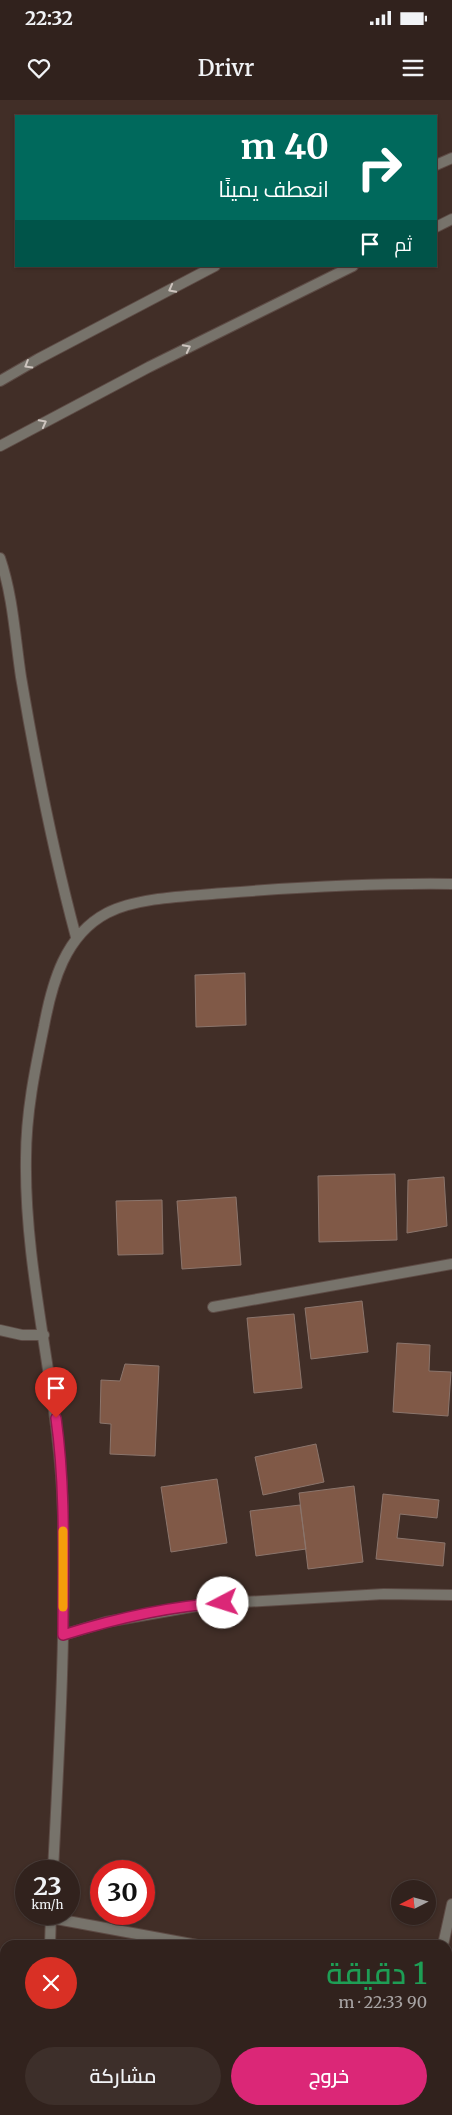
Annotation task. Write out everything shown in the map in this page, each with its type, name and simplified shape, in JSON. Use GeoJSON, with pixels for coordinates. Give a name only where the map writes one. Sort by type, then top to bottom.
{"type":"FeatureCollection","features":[{"type":"Feature","properties":{"kind":"street"},"geometry":{"type":"LineString","coordinates":[[437,165],[452,158]]}},
{"type":"Feature","properties":{"kind":"street"},"geometry":{"type":"LineString","coordinates":[[437,226],[452,219]]}},
{"type":"Feature","properties":{"kind":"street"},"geometry":{"type":"LineString","coordinates":[[0,381],[213,267]]}},
{"type":"Feature","properties":{"kind":"street"},"geometry":{"type":"LineString","coordinates":[[0,446],[149,367],[351,267]]}},
{"type":"Feature","properties":{"kind":"street"},"geometry":{"type":"LineString","coordinates":[[0,558],[8,583],[21,677],[46,810],[76,937]]}},
{"type":"Feature","properties":{"kind":"street"},"geometry":{"type":"LineString","coordinates":[[54,1860],[63,1635],[63,1516],[60,1448],[27,1200],[26,1158],[28,1112],[46,1014],[58,971],[76,937],[106,913],[132,904],[258,890],[372,884],[452,884]]}},
{"type":"Feature","properties":{"kind":"street"},"geometry":{"type":"LineString","coordinates":[[213,1307],[452,1264]]}},
{"type":"Feature","properties":{"kind":"street"},"geometry":{"type":"LineString","coordinates":[[0,1330],[44,1336]]}},
{"type":"Feature","properties":{"kind":"street"},"geometry":{"type":"LineString","coordinates":[[63,1635],[106,1622],[208,1604],[384,1594],[452,1595]]}},
{"type":"Feature","properties":{"kind":"street"},"geometry":{"type":"LineString","coordinates":[[444,1940],[452,1904]]}},
{"type":"Feature","properties":{"kind":"street"},"geometry":{"type":"LineString","coordinates":[[80,1922],[172,1940]]}},
{"type":"Feature","properties":{"kind":"street"},"geometry":{"type":"LineString","coordinates":[[50,1940],[51,1925]]}},
{"type":"Feature","properties":{"kind":"building"},"geometry":{"type":"Polygon","coordinates":[[[245,973],[246,1025],[196,1027],[195,975],[245,973]]]}},
{"type":"Feature","properties":{"kind":"building"},"geometry":{"type":"Polygon","coordinates":[[[395,1174],[397,1240],[319,1242],[318,1176],[395,1174]]]}},
{"type":"Feature","properties":{"kind":"building"},"geometry":{"type":"Polygon","coordinates":[[[444,1177],[447,1226],[407,1233],[408,1180],[444,1177]]]}},
{"type":"Feature","properties":{"kind":"building"},"geometry":{"type":"Polygon","coordinates":[[[236,1197],[241,1265],[182,1269],[177,1201],[236,1197]]]}},
{"type":"Feature","properties":{"kind":"building"},"geometry":{"type":"Polygon","coordinates":[[[162,1200],[163,1254],[118,1255],[116,1201],[162,1200]]]}},
{"type":"Feature","properties":{"kind":"building"},"geometry":{"type":"Polygon","coordinates":[[[362,1301],[368,1352],[311,1359],[305,1308],[362,1301]]]}},
{"type":"Feature","properties":{"kind":"building"},"geometry":{"type":"Polygon","coordinates":[[[294,1314],[302,1388],[254,1393],[247,1318],[294,1314]]]}},
{"type":"Feature","properties":{"kind":"building"},"geometry":{"type":"Polygon","coordinates":[[[397,1343],[430,1345],[429,1371],[451,1372],[448,1416],[393,1412],[397,1343]]]}},
{"type":"Feature","properties":{"kind":"building"},"geometry":{"type":"Polygon","coordinates":[[[125,1364],[159,1366],[155,1456],[110,1454],[111,1424],[100,1423],[101,1380],[120,1381],[125,1364]]]}},
{"type":"Feature","properties":{"kind":"building"},"geometry":{"type":"Polygon","coordinates":[[[316,1444],[324,1482],[263,1495],[255,1457],[316,1444]]]}},
{"type":"Feature","properties":{"kind":"building"},"geometry":{"type":"Polygon","coordinates":[[[217,1479],[227,1543],[171,1552],[161,1487],[217,1479]]]}},
{"type":"Feature","properties":{"kind":"building"},"geometry":{"type":"Polygon","coordinates":[[[354,1486],[363,1562],[308,1569],[299,1493],[354,1486]]]}},
{"type":"Feature","properties":{"kind":"building"},"geometry":{"type":"Polygon","coordinates":[[[383,1494],[439,1500],[437,1518],[400,1514],[397,1538],[445,1543],[443,1566],[376,1559],[383,1494]]]}},
{"type":"Feature","properties":{"kind":"building"},"geometry":{"type":"Polygon","coordinates":[[[300,1505],[306,1549],[256,1556],[250,1511],[300,1505]]]}},
{"type":"Feature","properties":{"kind":"slow traffic"},"geometry":{"type":"LineString","coordinates":[[63,1531],[63,1607]]}},
{"type":"Feature","properties":{"kind":"route"},"geometry":{"type":"LineString","coordinates":[[56,1418],[60,1448],[63,1516],[63,1635],[106,1622],[182,1608],[223,1603]]}}]}
